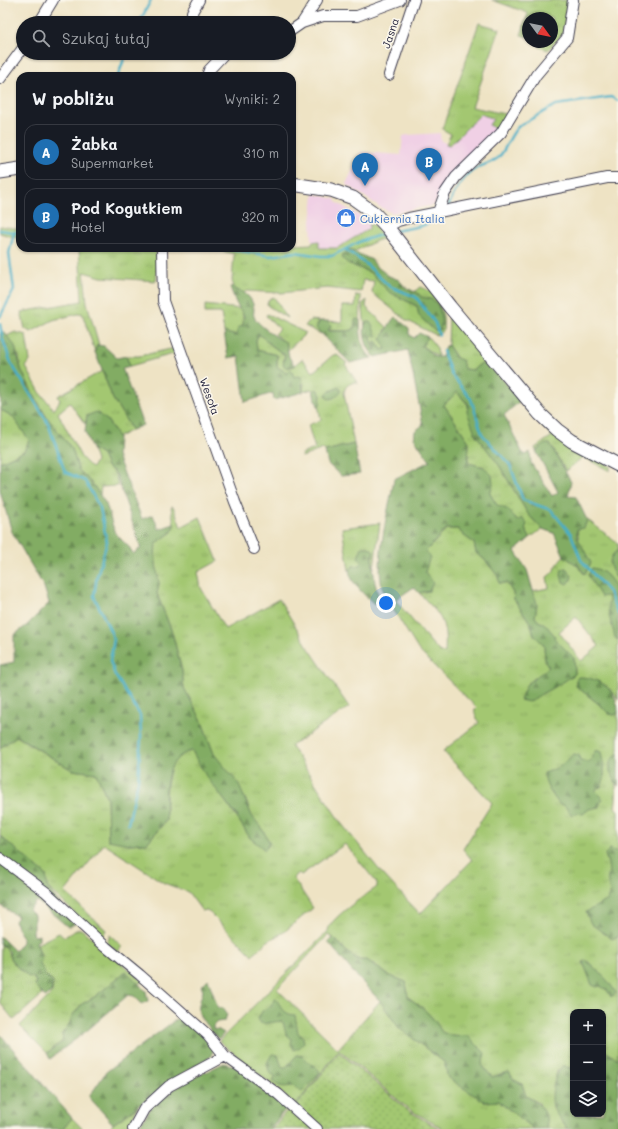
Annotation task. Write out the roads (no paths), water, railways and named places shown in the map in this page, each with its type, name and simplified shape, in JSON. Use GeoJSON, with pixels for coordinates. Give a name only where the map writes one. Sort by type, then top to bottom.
{"type":"FeatureCollection","features":[{"type":"Feature","properties":{"kind":"main road"},"geometry":{"type":"LineString","coordinates":[[0,172],[16,170]]}},
{"type":"Feature","properties":{"kind":"main road"},"geometry":{"type":"LineString","coordinates":[[296,185],[331,190],[353,198],[374,213],[388,228],[450,307],[540,414],[557,430],[572,441],[618,465]]}},
{"type":"Feature","properties":{"kind":"street"},"geometry":{"type":"LineString","coordinates":[[43,16],[53,0]]}},
{"type":"Feature","properties":{"kind":"street"},"geometry":{"type":"LineString","coordinates":[[192,16],[192,13],[199,0]]}},
{"type":"Feature","properties":{"kind":"street"},"geometry":{"type":"LineString","coordinates":[[302,23],[317,0]]}},
{"type":"Feature","properties":{"kind":"street"},"geometry":{"type":"LineString","coordinates":[[296,27],[302,23],[323,16],[357,16],[400,0]]}},
{"type":"Feature","properties":{"kind":"street","name":"Jasna"},"geometry":{"type":"LineString","coordinates":[[388,74],[414,0]]}},
{"type":"Feature","properties":{"kind":"street"},"geometry":{"type":"LineString","coordinates":[[445,210],[445,193],[456,177],[502,133],[536,75],[567,38],[572,0]]}},
{"type":"Feature","properties":{"kind":"street"},"geometry":{"type":"LineString","coordinates":[[0,79],[16,57]]}},
{"type":"Feature","properties":{"kind":"street"},"geometry":{"type":"LineString","coordinates":[[209,72],[219,60]]}},
{"type":"Feature","properties":{"kind":"street"},"geometry":{"type":"LineString","coordinates":[[388,228],[398,221],[445,210],[607,178],[618,178]]}},
{"type":"Feature","properties":{"kind":"street","name":"Wesoła"},"geometry":{"type":"LineString","coordinates":[[162,252],[161,268],[165,305],[235,502],[254,549]]}},
{"type":"Feature","properties":{"kind":"street"},"geometry":{"type":"LineString","coordinates":[[0,858],[46,892],[106,947],[208,1035],[225,1056],[278,1094],[317,1129]]}},
{"type":"Feature","properties":{"kind":"street"},"geometry":{"type":"LineString","coordinates":[[133,1129],[144,1109],[169,1086],[225,1056]]}},
{"type":"Feature","properties":{"kind":"waterway"},"geometry":{"type":"LineString","coordinates":[[143,16],[151,0]]}},
{"type":"Feature","properties":{"kind":"waterway"},"geometry":{"type":"LineString","coordinates":[[119,72],[124,60]]}},
{"type":"Feature","properties":{"kind":"waterway"},"geometry":{"type":"LineString","coordinates":[[448,207],[463,180],[472,171],[494,161],[499,157],[513,133],[519,126],[556,105],[611,97],[618,101]]}},
{"type":"Feature","properties":{"kind":"waterway"},"geometry":{"type":"LineString","coordinates":[[395,231],[421,226],[443,218],[445,213]]}},
{"type":"Feature","properties":{"kind":"waterway"},"geometry":{"type":"LineString","coordinates":[[0,230],[16,232]]}},
{"type":"Feature","properties":{"kind":"waterway"},"geometry":{"type":"LineString","coordinates":[[0,317],[14,290],[9,253],[14,233]]}},
{"type":"Feature","properties":{"kind":"waterway"},"geometry":{"type":"LineString","coordinates":[[295,252],[332,256],[361,241],[387,233]]}},
{"type":"Feature","properties":{"kind":"waterway"},"geometry":{"type":"LineString","coordinates":[[345,249],[366,264],[389,286],[416,297],[435,323],[439,335]]}},
{"type":"Feature","properties":{"kind":"waterway"},"geometry":{"type":"LineString","coordinates":[[246,252],[271,256],[295,252]]}},
{"type":"Feature","properties":{"kind":"waterway"},"geometry":{"type":"LineString","coordinates":[[0,324],[3,340],[11,363],[48,423],[65,472],[85,481],[100,508],[107,542],[97,576],[94,596],[114,639],[110,661],[115,675],[140,715],[141,737],[138,781],[128,824]]}},
{"type":"Feature","properties":{"kind":"waterway"},"geometry":{"type":"LineString","coordinates":[[443,351],[451,374],[471,399],[482,434],[510,465],[523,500],[551,510],[571,534],[581,560],[609,592],[618,614]]}},
{"type":"Feature","properties":{"kind":"place","name":"Pod Kogutkiem"},"geometry":{"type":"Point","coordinates":[429,181]}},
{"type":"Feature","properties":{"kind":"place","name":"Żabka"},"geometry":{"type":"Point","coordinates":[365,186]}},
{"type":"Feature","properties":{"kind":"place","name":"Cukiernia Italia"},"geometry":{"type":"Point","coordinates":[346,218]}}]}
